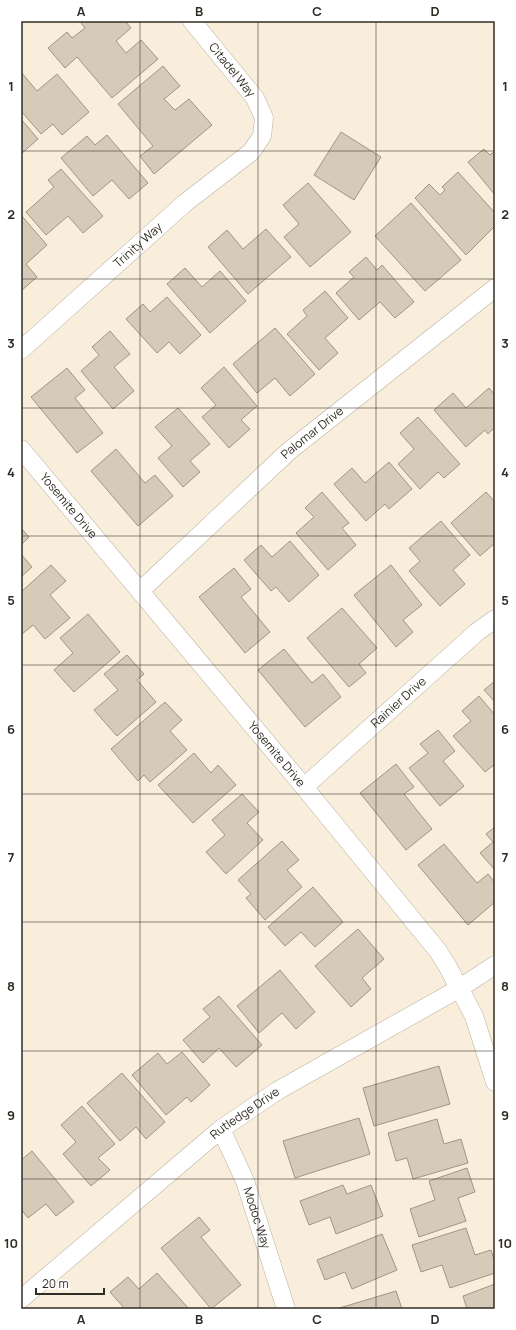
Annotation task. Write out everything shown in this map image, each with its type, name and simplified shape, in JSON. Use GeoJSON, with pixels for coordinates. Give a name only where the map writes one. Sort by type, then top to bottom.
{"type":"FeatureCollection","features":[{"type":"Feature","properties":{"kind":"street","name":"Citadel Way"},"geometry":{"type":"LineString","coordinates":[[192,21],[255,98],[264,118],[262,136],[257,144]]}},
{"type":"Feature","properties":{"kind":"street","name":"Trinity Way"},"geometry":{"type":"LineString","coordinates":[[21,350],[186,203],[251,152],[257,144]]}},
{"type":"Feature","properties":{"kind":"street","name":"Palomar Drive"},"geometry":{"type":"LineString","coordinates":[[140,591],[289,451],[495,288]]}},
{"type":"Feature","properties":{"kind":"street","name":"Yosemite Drive"},"geometry":{"type":"LineString","coordinates":[[21,449],[304,787],[424,933],[448,967],[474,1016],[495,1082]]}},
{"type":"Feature","properties":{"kind":"street","name":"Rainier Drive"},"geometry":{"type":"LineString","coordinates":[[304,787],[477,632],[495,619]]}},
{"type":"Feature","properties":{"kind":"street","name":"Rutledge Drive"},"geometry":{"type":"LineString","coordinates":[[21,1299],[221,1129],[277,1091],[460,988],[495,965]]}},
{"type":"Feature","properties":{"kind":"street","name":"Modoc Way"},"geometry":{"type":"LineString","coordinates":[[221,1129],[246,1181],[286,1309]]}},
{"type":"Feature","properties":{"kind":"building"},"geometry":{"type":"Polygon","coordinates":[[[83,21],[125,21],[131,28],[116,41],[126,53],[141,40],[158,59],[112,98],[77,57],[65,68],[48,48],[67,32],[72,38],[85,28],[81,23],[83,21]]]}},
{"type":"Feature","properties":{"kind":"building"},"geometry":{"type":"Polygon","coordinates":[[[163,66],[180,86],[164,99],[175,110],[189,99],[212,125],[154,174],[140,156],[153,146],[118,104],[163,66]]]}},
{"type":"Feature","properties":{"kind":"building"},"geometry":{"type":"Polygon","coordinates":[[[21,72],[37,91],[57,74],[89,112],[62,135],[53,124],[41,134],[21,111],[21,72]]]}},
{"type":"Feature","properties":{"kind":"building"},"geometry":{"type":"Polygon","coordinates":[[[21,119],[38,139],[21,154],[21,119]]]}},
{"type":"Feature","properties":{"kind":"building"},"geometry":{"type":"Polygon","coordinates":[[[341,132],[381,157],[354,200],[314,175],[341,132]]]}},
{"type":"Feature","properties":{"kind":"building"},"geometry":{"type":"Polygon","coordinates":[[[107,135],[148,183],[129,199],[112,180],[93,196],[61,158],[87,136],[95,145],[107,135]]]}},
{"type":"Feature","properties":{"kind":"building"},"geometry":{"type":"Polygon","coordinates":[[[484,149],[490,155],[495,151],[495,195],[468,162],[484,149]]]}},
{"type":"Feature","properties":{"kind":"building"},"geometry":{"type":"Polygon","coordinates":[[[61,169],[103,216],[83,233],[68,216],[46,235],[26,212],[54,187],[48,180],[61,169]]]}},
{"type":"Feature","properties":{"kind":"building"},"geometry":{"type":"Polygon","coordinates":[[[458,172],[495,213],[495,226],[466,255],[415,198],[429,184],[440,195],[445,190],[442,187],[458,172]]]}},
{"type":"Feature","properties":{"kind":"building"},"geometry":{"type":"Polygon","coordinates":[[[308,183],[351,232],[310,267],[284,237],[299,224],[283,205],[308,183]]]}},
{"type":"Feature","properties":{"kind":"building"},"geometry":{"type":"Polygon","coordinates":[[[411,203],[461,260],[425,291],[375,236],[411,203]]]}},
{"type":"Feature","properties":{"kind":"building"},"geometry":{"type":"Polygon","coordinates":[[[21,215],[47,245],[26,264],[37,277],[21,291],[21,215]]]}},
{"type":"Feature","properties":{"kind":"building"},"geometry":{"type":"Polygon","coordinates":[[[266,229],[291,257],[248,294],[208,247],[227,230],[243,249],[266,229]]]}},
{"type":"Feature","properties":{"kind":"building"},"geometry":{"type":"Polygon","coordinates":[[[366,257],[377,270],[382,265],[414,302],[395,318],[380,302],[359,320],[336,293],[354,277],[349,272],[366,257]]]}},
{"type":"Feature","properties":{"kind":"building"},"geometry":{"type":"Polygon","coordinates":[[[185,268],[202,287],[220,271],[246,301],[210,333],[167,284],[185,268]]]}},
{"type":"Feature","properties":{"kind":"building"},"geometry":{"type":"Polygon","coordinates":[[[325,291],[348,318],[325,338],[338,353],[319,370],[287,334],[307,316],[303,310],[325,291]]]}},
{"type":"Feature","properties":{"kind":"building"},"geometry":{"type":"Polygon","coordinates":[[[167,297],[201,335],[180,354],[169,342],[157,353],[126,319],[143,304],[150,312],[167,297]]]}},
{"type":"Feature","properties":{"kind":"building"},"geometry":{"type":"Polygon","coordinates":[[[275,328],[315,374],[290,396],[275,378],[257,393],[233,364],[275,328]]]}},
{"type":"Feature","properties":{"kind":"building"},"geometry":{"type":"Polygon","coordinates":[[[110,331],[130,354],[114,367],[134,391],[113,409],[81,371],[99,355],[92,347],[110,331]]]}},
{"type":"Feature","properties":{"kind":"building"},"geometry":{"type":"Polygon","coordinates":[[[224,367],[257,406],[241,420],[250,429],[229,448],[202,417],[216,405],[201,388],[224,367]]]}},
{"type":"Feature","properties":{"kind":"building"},"geometry":{"type":"Polygon","coordinates":[[[67,368],[85,390],[75,398],[103,433],[77,453],[31,397],[67,368]]]}},
{"type":"Feature","properties":{"kind":"building"},"geometry":{"type":"Polygon","coordinates":[[[489,388],[495,395],[495,427],[488,434],[485,430],[466,447],[434,410],[453,393],[466,408],[489,388]]]}},
{"type":"Feature","properties":{"kind":"building"},"geometry":{"type":"Polygon","coordinates":[[[178,408],[210,444],[190,461],[200,472],[183,487],[158,458],[172,446],[155,427],[178,408]]]}},
{"type":"Feature","properties":{"kind":"building"},"geometry":{"type":"Polygon","coordinates":[[[418,417],[460,464],[444,478],[438,472],[420,489],[398,464],[414,449],[400,433],[418,417]]]}},
{"type":"Feature","properties":{"kind":"building"},"geometry":{"type":"Polygon","coordinates":[[[116,449],[145,483],[155,475],[173,496],[138,526],[91,471],[116,449]]]}},
{"type":"Feature","properties":{"kind":"building"},"geometry":{"type":"Polygon","coordinates":[[[389,462],[412,489],[389,509],[385,504],[366,521],[334,484],[352,468],[365,483],[389,462]]]}},
{"type":"Feature","properties":{"kind":"building"},"geometry":{"type":"Polygon","coordinates":[[[322,492],[349,523],[342,528],[356,545],[328,570],[296,533],[314,517],[305,508],[322,492]]]}},
{"type":"Feature","properties":{"kind":"building"},"geometry":{"type":"Polygon","coordinates":[[[486,492],[495,502],[495,543],[480,556],[451,523],[486,492]]]}},
{"type":"Feature","properties":{"kind":"building"},"geometry":{"type":"Polygon","coordinates":[[[441,521],[470,555],[453,570],[465,584],[440,606],[409,571],[420,561],[409,548],[441,521]]]}},
{"type":"Feature","properties":{"kind":"building"},"geometry":{"type":"Polygon","coordinates":[[[21,528],[29,537],[21,545],[21,528]]]}},
{"type":"Feature","properties":{"kind":"building"},"geometry":{"type":"Polygon","coordinates":[[[290,541],[319,575],[289,602],[276,587],[271,591],[244,560],[261,545],[272,557],[290,541]]]}},
{"type":"Feature","properties":{"kind":"building"},"geometry":{"type":"Polygon","coordinates":[[[21,554],[32,567],[21,577],[21,554]]]}},
{"type":"Feature","properties":{"kind":"building"},"geometry":{"type":"Polygon","coordinates":[[[51,565],[66,581],[50,595],[70,618],[45,639],[33,625],[21,635],[21,592],[51,565]]]}},
{"type":"Feature","properties":{"kind":"building"},"geometry":{"type":"Polygon","coordinates":[[[391,565],[422,605],[403,620],[413,632],[396,647],[354,595],[391,565]]]}},
{"type":"Feature","properties":{"kind":"building"},"geometry":{"type":"Polygon","coordinates":[[[234,568],[251,589],[241,597],[270,632],[245,653],[199,597],[234,568]]]}},
{"type":"Feature","properties":{"kind":"building"},"geometry":{"type":"Polygon","coordinates":[[[342,608],[377,648],[359,664],[366,673],[349,687],[307,638],[342,608]]]}},
{"type":"Feature","properties":{"kind":"building"},"geometry":{"type":"Polygon","coordinates":[[[88,614],[120,652],[74,692],[54,670],[73,653],[60,638],[88,614]]]}},
{"type":"Feature","properties":{"kind":"building"},"geometry":{"type":"Polygon","coordinates":[[[284,649],[312,683],[323,674],[341,697],[305,727],[258,670],[284,649]]]}},
{"type":"Feature","properties":{"kind":"building"},"geometry":{"type":"Polygon","coordinates":[[[127,655],[144,674],[137,680],[156,702],[117,736],[94,710],[118,690],[104,674],[127,655]]]}},
{"type":"Feature","properties":{"kind":"building"},"geometry":{"type":"Polygon","coordinates":[[[495,681],[495,702],[484,690],[495,681]]]}},
{"type":"Feature","properties":{"kind":"building"},"geometry":{"type":"Polygon","coordinates":[[[479,696],[495,715],[495,764],[485,772],[453,736],[471,721],[462,711],[479,696]]]}},
{"type":"Feature","properties":{"kind":"building"},"geometry":{"type":"Polygon","coordinates":[[[165,702],[182,720],[170,731],[187,750],[150,782],[144,775],[138,781],[111,749],[165,702]]]}},
{"type":"Feature","properties":{"kind":"building"},"geometry":{"type":"Polygon","coordinates":[[[438,730],[455,751],[443,761],[464,786],[440,806],[409,768],[428,753],[420,744],[438,730]]]}},
{"type":"Feature","properties":{"kind":"building"},"geometry":{"type":"Polygon","coordinates":[[[194,753],[211,773],[218,765],[236,785],[193,823],[158,785],[194,753]]]}},
{"type":"Feature","properties":{"kind":"building"},"geometry":{"type":"Polygon","coordinates":[[[396,764],[414,787],[404,794],[432,829],[406,850],[360,793],[396,764]]]}},
{"type":"Feature","properties":{"kind":"building"},"geometry":{"type":"Polygon","coordinates":[[[242,794],[259,812],[247,823],[263,840],[226,874],[206,852],[225,835],[212,820],[242,794]]]}},
{"type":"Feature","properties":{"kind":"building"},"geometry":{"type":"Polygon","coordinates":[[[495,827],[495,870],[480,853],[493,842],[486,834],[495,827]]]}},
{"type":"Feature","properties":{"kind":"building"},"geometry":{"type":"Polygon","coordinates":[[[282,841],[299,860],[287,870],[302,887],[265,920],[246,898],[251,894],[238,880],[282,841]]]}},
{"type":"Feature","properties":{"kind":"building"},"geometry":{"type":"Polygon","coordinates":[[[444,844],[477,883],[488,874],[495,883],[495,902],[468,925],[418,865],[444,844]]]}},
{"type":"Feature","properties":{"kind":"building"},"geometry":{"type":"Polygon","coordinates":[[[313,887],[343,922],[315,947],[301,932],[285,946],[268,927],[313,887]]]}},
{"type":"Feature","properties":{"kind":"building"},"geometry":{"type":"Polygon","coordinates":[[[358,929],[384,959],[362,978],[371,989],[351,1007],[315,966],[358,929]]]}},
{"type":"Feature","properties":{"kind":"building"},"geometry":{"type":"Polygon","coordinates":[[[280,970],[315,1012],[296,1029],[282,1013],[259,1033],[237,1006],[280,970]]]}},
{"type":"Feature","properties":{"kind":"building"},"geometry":{"type":"Polygon","coordinates":[[[219,996],[262,1045],[236,1067],[219,1048],[203,1063],[183,1040],[210,1017],[203,1009],[219,996]]]}},
{"type":"Feature","properties":{"kind":"building"},"geometry":{"type":"Polygon","coordinates":[[[182,1052],[210,1085],[191,1102],[187,1097],[166,1115],[132,1075],[158,1053],[167,1064],[182,1052]]]}},
{"type":"Feature","properties":{"kind":"building"},"geometry":{"type":"Polygon","coordinates":[[[439,1066],[450,1104],[374,1126],[363,1088],[439,1066]]]}},
{"type":"Feature","properties":{"kind":"building"},"geometry":{"type":"Polygon","coordinates":[[[122,1073],[165,1122],[146,1139],[136,1127],[120,1141],[87,1103],[122,1073]]]}},
{"type":"Feature","properties":{"kind":"building"},"geometry":{"type":"Polygon","coordinates":[[[82,1106],[115,1144],[98,1158],[110,1170],[91,1186],[63,1154],[76,1142],[61,1125],[82,1106]]]}},
{"type":"Feature","properties":{"kind":"building"},"geometry":{"type":"Polygon","coordinates":[[[359,1118],[370,1154],[295,1178],[283,1141],[359,1118]]]}},
{"type":"Feature","properties":{"kind":"building"},"geometry":{"type":"Polygon","coordinates":[[[437,1119],[444,1144],[461,1139],[468,1163],[413,1179],[407,1158],[396,1161],[388,1133],[437,1119]]]}},
{"type":"Feature","properties":{"kind":"building"},"geometry":{"type":"Polygon","coordinates":[[[32,1151],[74,1202],[56,1216],[46,1204],[28,1218],[21,1209],[21,1160],[32,1151]]]}},
{"type":"Feature","properties":{"kind":"building"},"geometry":{"type":"Polygon","coordinates":[[[467,1168],[475,1192],[458,1198],[466,1221],[419,1237],[410,1209],[435,1200],[429,1181],[467,1168]]]}},
{"type":"Feature","properties":{"kind":"building"},"geometry":{"type":"Polygon","coordinates":[[[343,1185],[347,1194],[371,1185],[383,1216],[336,1234],[330,1217],[309,1225],[300,1201],[343,1185]]]}},
{"type":"Feature","properties":{"kind":"building"},"geometry":{"type":"Polygon","coordinates":[[[199,1217],[210,1230],[201,1237],[241,1285],[211,1309],[161,1248],[199,1217]]]}},
{"type":"Feature","properties":{"kind":"building"},"geometry":{"type":"Polygon","coordinates":[[[466,1228],[475,1255],[491,1250],[495,1263],[495,1273],[450,1288],[442,1265],[421,1272],[412,1245],[466,1228]]]}},
{"type":"Feature","properties":{"kind":"building"},"geometry":{"type":"Polygon","coordinates":[[[382,1234],[397,1270],[352,1289],[345,1272],[325,1280],[317,1260],[382,1234]]]}},
{"type":"Feature","properties":{"kind":"building"},"geometry":{"type":"Polygon","coordinates":[[[157,1273],[189,1309],[125,1309],[110,1292],[128,1277],[139,1289],[157,1273]]]}},
{"type":"Feature","properties":{"kind":"building"},"geometry":{"type":"Polygon","coordinates":[[[495,1284],[495,1309],[467,1309],[463,1296],[495,1284]]]}},
{"type":"Feature","properties":{"kind":"building"},"geometry":{"type":"Polygon","coordinates":[[[396,1291],[402,1309],[336,1309],[396,1291]]]}}]}
